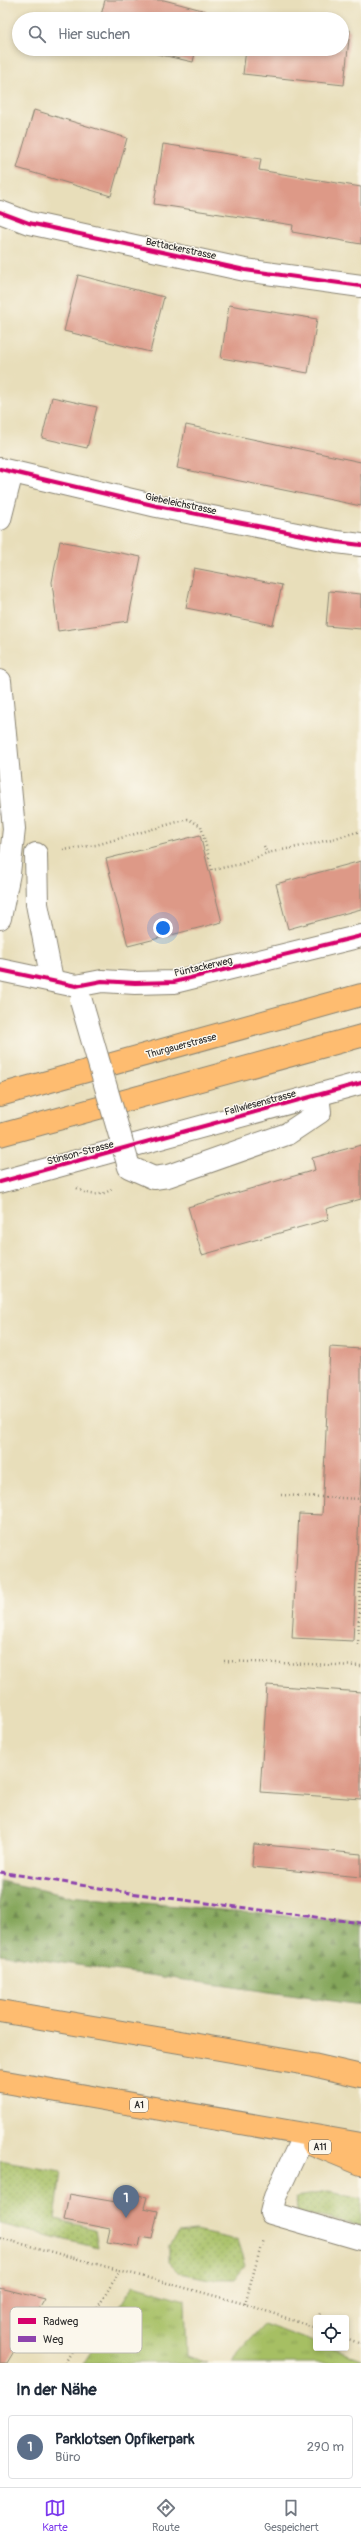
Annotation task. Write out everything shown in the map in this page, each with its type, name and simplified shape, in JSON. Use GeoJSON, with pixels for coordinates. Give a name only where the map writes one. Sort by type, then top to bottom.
{"type":"FeatureCollection","features":[{"type":"Feature","properties":{"kind":"main road","name":"Thurgauerstrasse"},"geometry":{"type":"LineString","coordinates":[[0,1095],[361,995]]}},
{"type":"Feature","properties":{"kind":"main road"},"geometry":{"type":"LineString","coordinates":[[0,1135],[361,1036]]}},
{"type":"Feature","properties":{"kind":"main road"},"geometry":{"type":"LineString","coordinates":[[0,2011],[313,2065],[361,2076]]}},
{"type":"Feature","properties":{"kind":"main road"},"geometry":{"type":"LineString","coordinates":[[313,2065],[361,2069]]}},
{"type":"Feature","properties":{"kind":"main road","name":"A1"},"geometry":{"type":"LineString","coordinates":[[0,2081],[361,2144]]}},
{"type":"Feature","properties":{"kind":"main road","name":"A11"},"geometry":{"type":"LineString","coordinates":[[278,2129],[361,2164]]}},
{"type":"Feature","properties":{"kind":"street","name":"Bettackerstrasse"},"geometry":{"type":"LineString","coordinates":[[0,212],[28,223],[245,270],[361,286]]}},
{"type":"Feature","properties":{"kind":"street"},"geometry":{"type":"LineString","coordinates":[[0,519],[6,471]]}},
{"type":"Feature","properties":{"kind":"street","name":"Giebeleichstrasse"},"geometry":{"type":"LineString","coordinates":[[6,471],[157,506],[337,542],[361,545]]}},
{"type":"Feature","properties":{"kind":"street"},"geometry":{"type":"LineString","coordinates":[[0,681],[14,829],[9,873],[0,918]]}},
{"type":"Feature","properties":{"kind":"street"},"geometry":{"type":"LineString","coordinates":[[36,854],[37,904],[52,980]]}},
{"type":"Feature","properties":{"kind":"street","name":"Püntackerweg"},"geometry":{"type":"LineString","coordinates":[[0,970],[52,980],[78,994],[102,980],[135,983],[174,982],[361,936]]}},
{"type":"Feature","properties":{"kind":"street"},"geometry":{"type":"LineString","coordinates":[[78,994],[129,1167],[154,1178],[168,1176],[287,1134],[320,1112],[318,1095]]}},
{"type":"Feature","properties":{"kind":"street","name":"Fallwiesenstrasse"},"geometry":{"type":"LineString","coordinates":[[163,1137],[361,1083]]}},
{"type":"Feature","properties":{"kind":"street","name":"Stinson-Strasse"},"geometry":{"type":"LineString","coordinates":[[0,1182],[163,1137]]}},
{"type":"Feature","properties":{"kind":"street"},"geometry":{"type":"LineString","coordinates":[[302,2139],[275,2197],[271,2213],[361,2239]]}},
{"type":"Feature","properties":{"kind":"path"},"geometry":{"type":"LineString","coordinates":[[36,854],[96,845],[188,819],[201,826],[212,870],[241,864],[267,853],[317,843],[361,831]]}},
{"type":"Feature","properties":{"kind":"path"},"geometry":{"type":"LineString","coordinates":[[264,846],[267,853]]}},
{"type":"Feature","properties":{"kind":"path"},"geometry":{"type":"LineString","coordinates":[[74,1185],[94,1195],[107,1193],[118,1184],[129,1167]]}},
{"type":"Feature","properties":{"kind":"path"},"geometry":{"type":"LineString","coordinates":[[281,1495],[361,1499]]}},
{"type":"Feature","properties":{"kind":"path"},"geometry":{"type":"LineString","coordinates":[[358,1645],[361,1554]]}},
{"type":"Feature","properties":{"kind":"path"},"geometry":{"type":"LineString","coordinates":[[224,1661],[361,1666]]}},
{"type":"Feature","properties":{"kind":"path"},"geometry":{"type":"LineString","coordinates":[[245,2304],[271,2213]]}},
{"type":"Feature","properties":{"kind":"path"},"geometry":{"type":"LineString","coordinates":[[0,2238],[245,2304],[313,2327]]}},
{"type":"Feature","properties":{"kind":"path"},"geometry":{"type":"LineString","coordinates":[[98,2307],[120,2270]]}},
{"type":"Feature","properties":{"kind":"path"},"geometry":{"type":"LineString","coordinates":[[319,2315],[321,2311]]}},
{"type":"Feature","properties":{"kind":"path"},"geometry":{"type":"LineString","coordinates":[[349,2339],[361,2344]]}},
{"type":"Feature","properties":{"kind":"path"},"geometry":{"type":"LineString","coordinates":[[65,2363],[71,2353]]}},
{"type":"Feature","properties":{"kind":"green space"},"geometry":{"type":"Polygon","coordinates":[[[0,1881],[69,1896],[361,1923],[361,2005],[0,1954],[0,1881]]]}},
{"type":"Feature","properties":{"kind":"green space"},"geometry":{"type":"Polygon","coordinates":[[[0,2161],[61,2172],[55,2219],[95,2229],[98,2248],[0,2224],[0,2161]]]}},
{"type":"Feature","properties":{"kind":"green space"},"geometry":{"type":"Polygon","coordinates":[[[329,2192],[361,2199],[361,2226],[297,2212],[296,2197],[329,2192]]]}},
{"type":"Feature","properties":{"kind":"green space"},"geometry":{"type":"Polygon","coordinates":[[[195,2231],[237,2240],[245,2265],[234,2279],[209,2279],[180,2273],[169,2262],[169,2245],[179,2233],[195,2231]]]}},
{"type":"Feature","properties":{"kind":"green space"},"geometry":{"type":"Polygon","coordinates":[[[134,2285],[185,2300],[187,2356],[208,2363],[84,2363],[90,2353],[142,2353],[142,2307],[120,2307],[134,2285]]]}},
{"type":"Feature","properties":{"kind":"green space"},"geometry":{"type":"Polygon","coordinates":[[[264,2324],[313,2342],[313,2351],[339,2351],[361,2359],[361,2363],[233,2363],[240,2350],[264,2324]]]}},
{"type":"Feature","properties":{"kind":"building"},"geometry":{"type":"Polygon","coordinates":[[[105,0],[164,0],[206,11],[206,12],[102,12],[105,0]]]}},
{"type":"Feature","properties":{"kind":"building"},"geometry":{"type":"Polygon","coordinates":[[[166,56],[194,56],[193,62],[166,56]]]}},
{"type":"Feature","properties":{"kind":"building"},"geometry":{"type":"Polygon","coordinates":[[[245,56],[347,56],[344,85],[243,74],[245,56]]]}},
{"type":"Feature","properties":{"kind":"building"},"geometry":{"type":"Polygon","coordinates":[[[34,110],[127,138],[111,196],[17,168],[34,110]]]}},
{"type":"Feature","properties":{"kind":"building"},"geometry":{"type":"Polygon","coordinates":[[[163,144],[261,159],[259,170],[361,187],[361,244],[292,232],[293,225],[154,204],[163,144]]]}},
{"type":"Feature","properties":{"kind":"building"},"geometry":{"type":"Polygon","coordinates":[[[78,275],[164,297],[150,352],[64,331],[78,275]]]}},
{"type":"Feature","properties":{"kind":"building"},"geometry":{"type":"Polygon","coordinates":[[[229,305],[317,319],[308,373],[221,358],[229,305]]]}},
{"type":"Feature","properties":{"kind":"building"},"geometry":{"type":"Polygon","coordinates":[[[52,397],[97,407],[87,448],[42,438],[52,397]]]}},
{"type":"Feature","properties":{"kind":"building"},"geometry":{"type":"Polygon","coordinates":[[[186,425],[361,462],[361,506],[177,468],[186,425]]]}},
{"type":"Feature","properties":{"kind":"building"},"geometry":{"type":"Polygon","coordinates":[[[60,541],[141,557],[128,621],[58,631],[52,582],[60,541]]]}},
{"type":"Feature","properties":{"kind":"building"},"geometry":{"type":"Polygon","coordinates":[[[194,568],[282,585],[273,625],[186,608],[194,568]]]}},
{"type":"Feature","properties":{"kind":"building"},"geometry":{"type":"Polygon","coordinates":[[[329,591],[361,594],[361,629],[326,626],[329,591]]]}},
{"type":"Feature","properties":{"kind":"building"},"geometry":{"type":"Polygon","coordinates":[[[200,835],[222,922],[128,946],[106,859],[200,835]]]}},
{"type":"Feature","properties":{"kind":"building"},"geometry":{"type":"Polygon","coordinates":[[[361,861],[361,909],[288,929],[276,884],[361,861]]]}},
{"type":"Feature","properties":{"kind":"building"},"geometry":{"type":"Polygon","coordinates":[[[361,1145],[361,1199],[326,1209],[329,1219],[202,1255],[188,1207],[315,1170],[312,1158],[361,1145]]]}},
{"type":"Feature","properties":{"kind":"building"},"geometry":{"type":"Polygon","coordinates":[[[330,1347],[361,1349],[361,1473],[353,1641],[292,1638],[299,1514],[322,1515],[330,1347]]]}},
{"type":"Feature","properties":{"kind":"building"},"geometry":{"type":"Polygon","coordinates":[[[267,1685],[361,1692],[361,1799],[260,1792],[267,1685]]]}},
{"type":"Feature","properties":{"kind":"building"},"geometry":{"type":"Polygon","coordinates":[[[254,1844],[361,1854],[361,1877],[252,1867],[254,1844]]]}},
{"type":"Feature","properties":{"kind":"building"},"geometry":{"type":"Polygon","coordinates":[[[118,2191],[147,2197],[144,2208],[158,2211],[152,2239],[141,2237],[139,2247],[107,2242],[110,2229],[64,2220],[69,2194],[116,2202],[118,2191]]]}},
{"type":"Feature","properties":{"kind":"building"},"geometry":{"type":"Polygon","coordinates":[[[0,2288],[45,2299],[40,2307],[10,2307],[10,2353],[13,2353],[7,2363],[0,2363],[0,2288]]]}},
{"type":"Feature","properties":{"kind":"marked path"},"geometry":{"type":"LineString","coordinates":[[0,1872],[130,1893],[361,1923]]}},
{"type":"Feature","properties":{"kind":"cycle path"},"geometry":{"type":"LineString","coordinates":[[0,212],[29,223],[245,270],[361,286]]}},
{"type":"Feature","properties":{"kind":"cycle path"},"geometry":{"type":"LineString","coordinates":[[0,469],[157,506],[337,542],[361,545]]}},
{"type":"Feature","properties":{"kind":"cycle path"},"geometry":{"type":"LineString","coordinates":[[0,970],[76,986],[102,981],[135,983],[174,982],[361,936]]}},
{"type":"Feature","properties":{"kind":"cycle path"},"geometry":{"type":"LineString","coordinates":[[0,1182],[361,1083]]}},
{"type":"Feature","properties":{"kind":"place","name":"Parklotsen Opfikerpark"},"geometry":{"type":"Point","coordinates":[126,2218]}}]}
